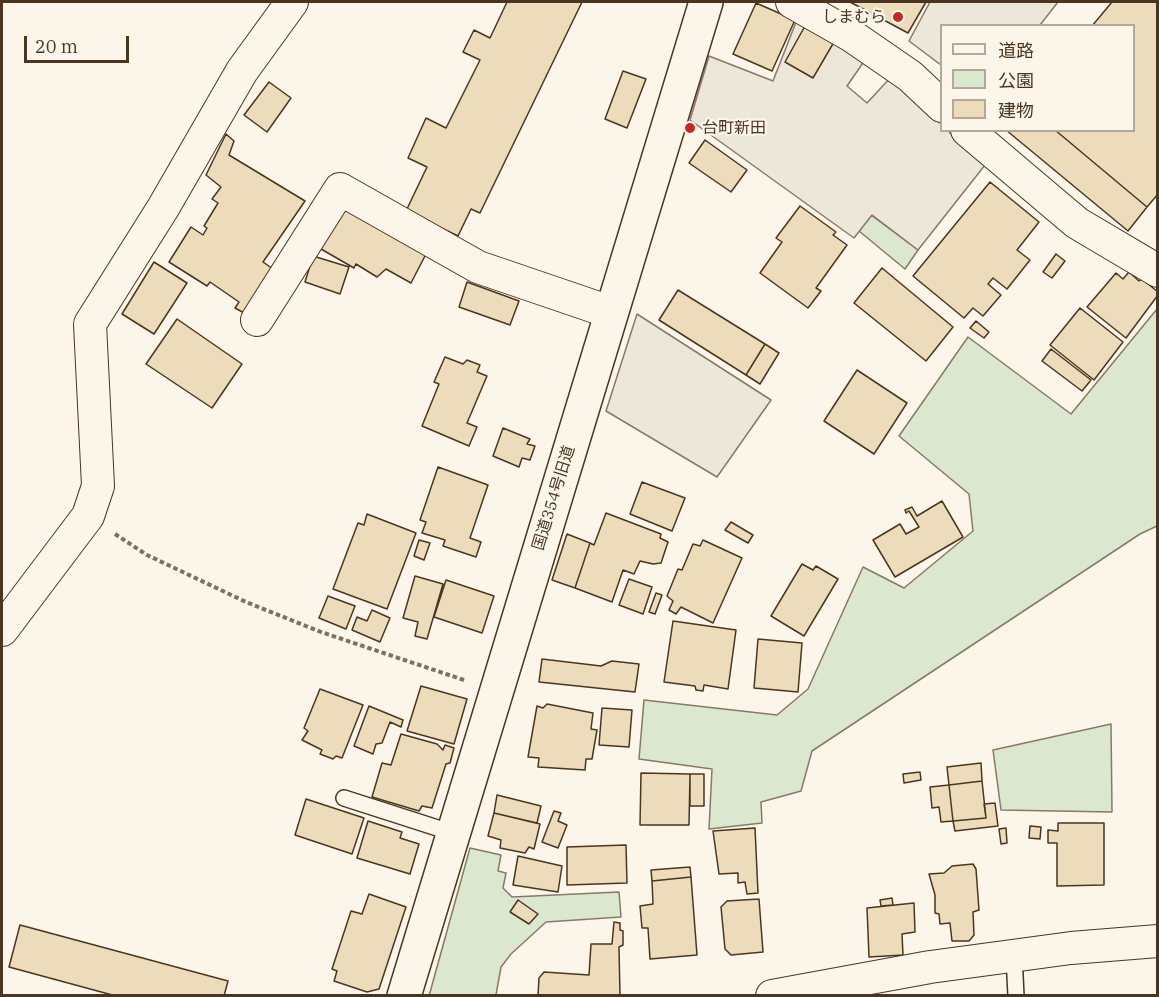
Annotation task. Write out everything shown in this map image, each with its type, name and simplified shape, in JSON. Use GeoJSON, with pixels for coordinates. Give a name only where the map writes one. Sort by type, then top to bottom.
{"type":"FeatureCollection","features":[{"type":"Feature","properties":{"kind":"street"},"geometry":{"type":"LineString","coordinates":[[2,630],[88,516],[98,486],[90,324],[163,208],[242,71],[292,2]]}},
{"type":"Feature","properties":{"kind":"street","name":"国道354号旧道"},"geometry":{"type":"LineString","coordinates":[[404,996],[706,2]]}},
{"type":"Feature","properties":{"kind":"street"},"geometry":{"type":"LineString","coordinates":[[792,2],[822,17],[872,49],[910,76],[940,104]]}},
{"type":"Feature","properties":{"kind":"street"},"geometry":{"type":"LineString","coordinates":[[969,132],[1077,223],[1158,271]]}},
{"type":"Feature","properties":{"kind":"street"},"geometry":{"type":"LineString","coordinates":[[257,320],[340,189],[478,267],[610,312]]}},
{"type":"Feature","properties":{"kind":"street"},"geometry":{"type":"LineString","coordinates":[[772,996],[930,967],[1158,941]]}},
{"type":"Feature","properties":{"kind":"lane"},"geometry":{"type":"LineString","coordinates":[[344,798],[453,833]]}},
{"type":"Feature","properties":{"kind":"lane"},"geometry":{"type":"LineString","coordinates":[[1014,956],[1016,996]]}},
{"type":"Feature","properties":{"kind":"path"},"geometry":{"type":"LineString","coordinates":[[88,516],[147,555],[246,602],[415,666],[497,690]]}},
{"type":"Feature","properties":{"kind":"green space"},"geometry":{"type":"Polygon","coordinates":[[[871,215],[918,250],[905,269],[859,231],[871,215]]]}},
{"type":"Feature","properties":{"kind":"green space"},"geometry":{"type":"Polygon","coordinates":[[[1157,309],[1157,526],[1140,534],[812,751],[801,791],[761,802],[762,823],[709,829],[712,769],[639,759],[644,700],[777,715],[808,689],[863,567],[904,588],[973,531],[969,494],[899,436],[968,337],[1071,414],[1157,309]]]}},
{"type":"Feature","properties":{"kind":"green space"},"geometry":{"type":"Polygon","coordinates":[[[1111,724],[1112,812],[1001,810],[993,750],[1111,724]]]}},
{"type":"Feature","properties":{"kind":"green space"},"geometry":{"type":"Polygon","coordinates":[[[470,848],[501,855],[498,871],[506,873],[503,888],[512,897],[619,892],[621,917],[546,922],[511,954],[501,967],[496,995],[429,996],[470,848]]]}},
{"type":"Feature","properties":{"kind":"shaded area"},"geometry":{"type":"Polygon","coordinates":[[[930,2],[1058,2],[1041,24],[940,24],[940,64],[909,41],[930,2]]]}},
{"type":"Feature","properties":{"kind":"shaded area"},"geometry":{"type":"Polygon","coordinates":[[[798,17],[865,60],[847,86],[867,103],[891,77],[940,123],[940,132],[949,132],[985,165],[918,250],[872,215],[854,238],[690,120],[709,56],[773,81],[798,17]]]}},
{"type":"Feature","properties":{"kind":"shaded area"},"geometry":{"type":"Polygon","coordinates":[[[637,314],[771,400],[717,477],[606,411],[637,314]]]}},
{"type":"Feature","properties":{"kind":"building"},"geometry":{"type":"Polygon","coordinates":[[[507,2],[582,2],[480,213],[471,209],[458,236],[406,211],[427,167],[408,158],[426,118],[446,128],[480,60],[463,52],[474,30],[490,38],[507,2]]]}},
{"type":"Feature","properties":{"kind":"building","name":"しまむら"},"geometry":{"type":"Polygon","coordinates":[[[850,2],[926,2],[908,33],[850,2]]]}},
{"type":"Feature","properties":{"kind":"building"},"geometry":{"type":"Polygon","coordinates":[[[1112,2],[1158,2],[1158,194],[1147,207],[1057,132],[1135,132],[1135,24],[1094,24],[1112,2]]]}},
{"type":"Feature","properties":{"kind":"building"},"geometry":{"type":"Polygon","coordinates":[[[756,3],[795,20],[772,71],[733,54],[756,3]]]}},
{"type":"Feature","properties":{"kind":"building"},"geometry":{"type":"Polygon","coordinates":[[[805,26],[834,42],[813,78],[785,62],[805,26]]]}},
{"type":"Feature","properties":{"kind":"building"},"geometry":{"type":"Polygon","coordinates":[[[623,71],[646,79],[627,128],[605,119],[623,71]]]}},
{"type":"Feature","properties":{"kind":"building"},"geometry":{"type":"Polygon","coordinates":[[[269,82],[291,98],[267,132],[244,115],[269,82]]]}},
{"type":"Feature","properties":{"kind":"building"},"geometry":{"type":"Polygon","coordinates":[[[1008,132],[1057,132],[1147,207],[1128,231],[1008,132]]]}},
{"type":"Feature","properties":{"kind":"building"},"geometry":{"type":"Polygon","coordinates":[[[226,134],[234,141],[229,155],[305,201],[263,262],[273,269],[246,314],[235,308],[239,302],[210,282],[207,286],[169,262],[191,227],[203,235],[207,228],[204,226],[218,203],[212,199],[221,187],[206,175],[226,134]]]}},
{"type":"Feature","properties":{"kind":"building"},"geometry":{"type":"Polygon","coordinates":[[[705,140],[747,170],[731,192],[689,163],[705,140]]]}},
{"type":"Feature","properties":{"kind":"building"},"geometry":{"type":"Polygon","coordinates":[[[990,182],[1039,222],[1017,250],[1030,260],[1007,289],[993,278],[988,284],[1001,295],[983,316],[973,308],[964,318],[913,276],[990,182]]]}},
{"type":"Feature","properties":{"kind":"building"},"geometry":{"type":"Polygon","coordinates":[[[345,205],[426,254],[411,283],[386,269],[377,277],[356,264],[354,268],[321,249],[345,205]]]}},
{"type":"Feature","properties":{"kind":"building"},"geometry":{"type":"Polygon","coordinates":[[[800,206],[836,232],[833,235],[847,245],[816,288],[821,291],[808,308],[760,273],[782,242],[776,238],[800,206]]]}},
{"type":"Feature","properties":{"kind":"building"},"geometry":{"type":"Polygon","coordinates":[[[1056,254],[1065,261],[1052,278],[1043,272],[1056,254]]]}},
{"type":"Feature","properties":{"kind":"building"},"geometry":{"type":"Polygon","coordinates":[[[313,256],[349,267],[340,294],[305,282],[313,256]]]}},
{"type":"Feature","properties":{"kind":"building"},"geometry":{"type":"Polygon","coordinates":[[[154,262],[187,283],[154,334],[122,314],[154,262]]]}},
{"type":"Feature","properties":{"kind":"building"},"geometry":{"type":"Polygon","coordinates":[[[882,268],[953,327],[926,361],[854,303],[882,268]]]}},
{"type":"Feature","properties":{"kind":"building"},"geometry":{"type":"Polygon","coordinates":[[[1129,272],[1139,281],[1142,279],[1158,292],[1158,295],[1126,338],[1087,307],[1116,273],[1123,279],[1129,272]]]}},
{"type":"Feature","properties":{"kind":"building"},"geometry":{"type":"Polygon","coordinates":[[[467,282],[519,301],[510,325],[459,307],[467,282]]]}},
{"type":"Feature","properties":{"kind":"building"},"geometry":{"type":"Polygon","coordinates":[[[678,290],[765,344],[746,375],[659,320],[678,290]]]}},
{"type":"Feature","properties":{"kind":"building"},"geometry":{"type":"Polygon","coordinates":[[[1080,308],[1123,342],[1094,380],[1050,345],[1080,308]]]}},
{"type":"Feature","properties":{"kind":"building"},"geometry":{"type":"Polygon","coordinates":[[[177,319],[242,364],[212,408],[146,364],[177,319]]]}},
{"type":"Feature","properties":{"kind":"building"},"geometry":{"type":"Polygon","coordinates":[[[976,321],[989,332],[984,338],[970,328],[976,321]]]}},
{"type":"Feature","properties":{"kind":"building"},"geometry":{"type":"Polygon","coordinates":[[[765,344],[779,353],[760,384],[746,375],[765,344]]]}},
{"type":"Feature","properties":{"kind":"building"},"geometry":{"type":"Polygon","coordinates":[[[1051,349],[1091,380],[1082,391],[1042,361],[1051,349]]]}},
{"type":"Feature","properties":{"kind":"building"},"geometry":{"type":"Polygon","coordinates":[[[445,357],[463,364],[467,360],[480,365],[477,372],[487,376],[467,423],[477,427],[469,446],[422,426],[439,384],[434,382],[445,357]]]}},
{"type":"Feature","properties":{"kind":"building"},"geometry":{"type":"Polygon","coordinates":[[[857,370],[907,403],[874,454],[824,421],[857,370]]]}},
{"type":"Feature","properties":{"kind":"building"},"geometry":{"type":"Polygon","coordinates":[[[503,428],[530,439],[527,444],[535,446],[530,460],[522,458],[519,467],[493,456],[503,428]]]}},
{"type":"Feature","properties":{"kind":"building"},"geometry":{"type":"Polygon","coordinates":[[[438,467],[488,485],[470,538],[481,542],[476,557],[443,546],[445,540],[422,533],[426,522],[420,520],[438,467]]]}},
{"type":"Feature","properties":{"kind":"building"},"geometry":{"type":"Polygon","coordinates":[[[642,482],[685,498],[672,531],[630,514],[642,482]]]}},
{"type":"Feature","properties":{"kind":"building"},"geometry":{"type":"Polygon","coordinates":[[[942,501],[963,537],[895,577],[873,540],[900,524],[906,534],[919,527],[909,511],[906,513],[905,510],[912,507],[917,516],[942,501]]]}},
{"type":"Feature","properties":{"kind":"building"},"geometry":{"type":"Polygon","coordinates":[[[606,513],[661,534],[660,538],[668,542],[661,563],[640,561],[634,574],[623,570],[612,602],[575,588],[590,543],[594,545],[606,513]]]}},
{"type":"Feature","properties":{"kind":"building"},"geometry":{"type":"Polygon","coordinates":[[[367,514],[416,533],[387,609],[333,589],[358,523],[364,525],[367,514]]]}},
{"type":"Feature","properties":{"kind":"building"},"geometry":{"type":"Polygon","coordinates":[[[731,522],[753,535],[748,543],[725,530],[731,522]]]}},
{"type":"Feature","properties":{"kind":"building"},"geometry":{"type":"Polygon","coordinates":[[[567,534],[590,543],[575,588],[552,580],[567,534]]]}},
{"type":"Feature","properties":{"kind":"building"},"geometry":{"type":"Polygon","coordinates":[[[419,540],[430,543],[424,560],[414,556],[419,540]]]}},
{"type":"Feature","properties":{"kind":"building"},"geometry":{"type":"Polygon","coordinates":[[[703,540],[742,558],[713,623],[681,607],[676,614],[669,610],[673,601],[667,596],[678,569],[682,570],[693,544],[700,546],[703,540]]]}},
{"type":"Feature","properties":{"kind":"building"},"geometry":{"type":"Polygon","coordinates":[[[802,564],[813,570],[816,566],[838,579],[804,636],[771,616],[802,564]]]}},
{"type":"Feature","properties":{"kind":"building"},"geometry":{"type":"Polygon","coordinates":[[[415,576],[443,584],[427,639],[415,636],[418,622],[403,618],[415,576]]]}},
{"type":"Feature","properties":{"kind":"building"},"geometry":{"type":"Polygon","coordinates":[[[629,579],[652,587],[643,614],[619,605],[629,579]]]}},
{"type":"Feature","properties":{"kind":"building"},"geometry":{"type":"Polygon","coordinates":[[[446,580],[494,596],[482,633],[434,617],[446,580]]]}},
{"type":"Feature","properties":{"kind":"building"},"geometry":{"type":"Polygon","coordinates":[[[656,593],[662,595],[655,614],[649,612],[656,593]]]}},
{"type":"Feature","properties":{"kind":"building"},"geometry":{"type":"Polygon","coordinates":[[[328,596],[355,606],[346,629],[319,618],[328,596]]]}},
{"type":"Feature","properties":{"kind":"building"},"geometry":{"type":"Polygon","coordinates":[[[372,610],[390,618],[380,642],[352,630],[357,617],[367,621],[372,610]]]}},
{"type":"Feature","properties":{"kind":"building"},"geometry":{"type":"Polygon","coordinates":[[[673,621],[736,630],[728,689],[704,685],[703,691],[696,690],[695,686],[664,682],[673,621]]]}},
{"type":"Feature","properties":{"kind":"building"},"geometry":{"type":"Polygon","coordinates":[[[758,639],[802,643],[798,692],[754,688],[758,639]]]}},
{"type":"Feature","properties":{"kind":"building"},"geometry":{"type":"Polygon","coordinates":[[[542,659],[601,666],[612,661],[639,664],[635,692],[539,682],[542,659]]]}},
{"type":"Feature","properties":{"kind":"building"},"geometry":{"type":"Polygon","coordinates":[[[421,686],[467,699],[454,744],[407,731],[421,686]]]}},
{"type":"Feature","properties":{"kind":"building"},"geometry":{"type":"Polygon","coordinates":[[[320,689],[363,705],[342,758],[336,756],[333,759],[320,754],[322,750],[302,740],[308,731],[304,728],[320,689]]]}},
{"type":"Feature","properties":{"kind":"building"},"geometry":{"type":"Polygon","coordinates":[[[547,704],[593,713],[591,729],[597,730],[592,759],[586,759],[585,770],[538,767],[539,758],[528,757],[537,706],[543,708],[547,704]]]}},
{"type":"Feature","properties":{"kind":"building"},"geometry":{"type":"Polygon","coordinates":[[[369,706],[403,720],[401,727],[390,722],[382,743],[376,744],[373,754],[354,746],[369,706]]]}},
{"type":"Feature","properties":{"kind":"building"},"geometry":{"type":"Polygon","coordinates":[[[602,708],[632,710],[629,747],[599,745],[602,708]]]}},
{"type":"Feature","properties":{"kind":"building"},"geometry":{"type":"Polygon","coordinates":[[[401,734],[437,744],[443,750],[445,745],[454,748],[450,763],[446,764],[432,808],[422,806],[419,811],[372,797],[382,763],[391,765],[401,734]]]}},
{"type":"Feature","properties":{"kind":"building"},"geometry":{"type":"Polygon","coordinates":[[[981,763],[982,781],[949,785],[947,767],[981,763]]]}},
{"type":"Feature","properties":{"kind":"building"},"geometry":{"type":"Polygon","coordinates":[[[920,772],[921,780],[904,783],[903,774],[920,772]]]}},
{"type":"Feature","properties":{"kind":"building"},"geometry":{"type":"Polygon","coordinates":[[[641,773],[690,774],[689,825],[640,825],[641,773]]]}},
{"type":"Feature","properties":{"kind":"building"},"geometry":{"type":"Polygon","coordinates":[[[690,774],[704,774],[704,806],[690,806],[690,774]]]}},
{"type":"Feature","properties":{"kind":"building"},"geometry":{"type":"Polygon","coordinates":[[[982,781],[986,818],[953,821],[949,785],[982,781]]]}},
{"type":"Feature","properties":{"kind":"building"},"geometry":{"type":"Polygon","coordinates":[[[949,785],[953,821],[941,822],[939,807],[932,808],[930,787],[949,785]]]}},
{"type":"Feature","properties":{"kind":"building"},"geometry":{"type":"Polygon","coordinates":[[[497,795],[541,806],[537,823],[494,813],[497,795]]]}},
{"type":"Feature","properties":{"kind":"building"},"geometry":{"type":"Polygon","coordinates":[[[306,799],[364,818],[352,854],[295,835],[306,799]]]}},
{"type":"Feature","properties":{"kind":"building"},"geometry":{"type":"Polygon","coordinates":[[[995,803],[998,826],[955,831],[953,821],[986,818],[984,804],[995,803]]]}},
{"type":"Feature","properties":{"kind":"building"},"geometry":{"type":"Polygon","coordinates":[[[554,811],[561,813],[558,821],[567,825],[558,848],[542,842],[554,811]]]}},
{"type":"Feature","properties":{"kind":"building"},"geometry":{"type":"Polygon","coordinates":[[[494,813],[540,824],[534,849],[529,847],[525,853],[500,848],[501,840],[488,836],[494,813]]]}},
{"type":"Feature","properties":{"kind":"building"},"geometry":{"type":"Polygon","coordinates":[[[368,821],[402,832],[400,838],[419,844],[410,874],[357,858],[368,821]]]}},
{"type":"Feature","properties":{"kind":"building"},"geometry":{"type":"Polygon","coordinates":[[[1058,823],[1104,823],[1104,885],[1057,886],[1057,843],[1048,843],[1048,830],[1058,831],[1058,823]]]}},
{"type":"Feature","properties":{"kind":"building"},"geometry":{"type":"Polygon","coordinates":[[[1030,826],[1041,827],[1040,839],[1029,838],[1030,826]]]}},
{"type":"Feature","properties":{"kind":"building"},"geometry":{"type":"Polygon","coordinates":[[[755,828],[758,893],[747,894],[745,882],[738,883],[738,873],[719,874],[713,831],[755,828]]]}},
{"type":"Feature","properties":{"kind":"building"},"geometry":{"type":"Polygon","coordinates":[[[1006,828],[1007,843],[1001,844],[999,829],[1006,828]]]}},
{"type":"Feature","properties":{"kind":"building"},"geometry":{"type":"Polygon","coordinates":[[[626,845],[627,883],[567,885],[567,847],[626,845]]]}},
{"type":"Feature","properties":{"kind":"building"},"geometry":{"type":"Polygon","coordinates":[[[518,856],[562,866],[558,892],[513,885],[518,856]]]}},
{"type":"Feature","properties":{"kind":"building"},"geometry":{"type":"Polygon","coordinates":[[[973,864],[976,869],[979,910],[973,912],[974,935],[969,941],[952,941],[950,923],[940,924],[939,914],[935,913],[935,895],[929,874],[944,873],[952,866],[973,864]]]}},
{"type":"Feature","properties":{"kind":"building"},"geometry":{"type":"Polygon","coordinates":[[[690,867],[691,877],[652,881],[651,870],[690,867]]]}},
{"type":"Feature","properties":{"kind":"building"},"geometry":{"type":"Polygon","coordinates":[[[691,877],[697,955],[650,959],[648,928],[642,928],[640,906],[653,904],[652,881],[691,877]]]}},
{"type":"Feature","properties":{"kind":"building"},"geometry":{"type":"Polygon","coordinates":[[[369,894],[406,907],[379,989],[367,992],[334,981],[337,971],[332,969],[351,911],[362,914],[369,894]]]}},
{"type":"Feature","properties":{"kind":"building"},"geometry":{"type":"Polygon","coordinates":[[[892,898],[893,905],[881,906],[880,900],[892,898]]]}},
{"type":"Feature","properties":{"kind":"building"},"geometry":{"type":"Polygon","coordinates":[[[759,899],[763,952],[731,955],[725,949],[721,907],[727,901],[759,899]]]}},
{"type":"Feature","properties":{"kind":"building"},"geometry":{"type":"Polygon","coordinates":[[[518,900],[538,914],[529,924],[510,912],[518,900]]]}},
{"type":"Feature","properties":{"kind":"building"},"geometry":{"type":"Polygon","coordinates":[[[914,903],[915,932],[902,934],[903,955],[869,957],[867,908],[914,903]]]}},
{"type":"Feature","properties":{"kind":"building"},"geometry":{"type":"Polygon","coordinates":[[[614,922],[620,923],[620,930],[623,931],[623,945],[619,947],[620,996],[538,996],[539,978],[544,972],[589,975],[591,944],[612,944],[614,922]]]}},
{"type":"Feature","properties":{"kind":"building"},"geometry":{"type":"Polygon","coordinates":[[[20,925],[228,981],[224,996],[116,996],[9,967],[20,925]]]}},
{"type":"Feature","properties":{"kind":"place","name":"しまむら"},"geometry":{"type":"Point","coordinates":[898,17]}},
{"type":"Feature","properties":{"kind":"place","name":"台町新田"},"geometry":{"type":"Point","coordinates":[690,128]}}]}
